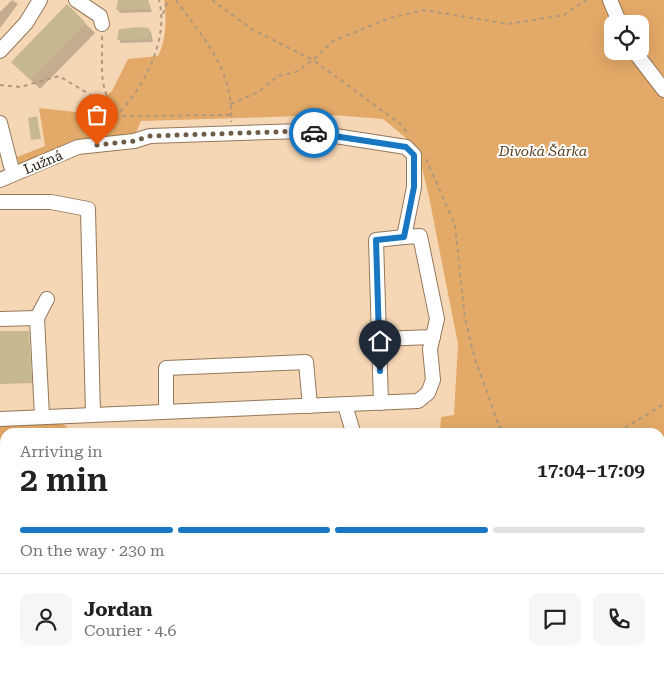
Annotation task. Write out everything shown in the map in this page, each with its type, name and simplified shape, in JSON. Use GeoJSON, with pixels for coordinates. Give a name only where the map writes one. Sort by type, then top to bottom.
{"type":"FeatureCollection","features":[{"type":"Feature","properties":{"kind":"street"},"geometry":{"type":"LineString","coordinates":[[0,51],[26,23],[40,0]]}},
{"type":"Feature","properties":{"kind":"street"},"geometry":{"type":"LineString","coordinates":[[76,0],[100,16],[102,24]]}},
{"type":"Feature","properties":{"kind":"street"},"geometry":{"type":"LineString","coordinates":[[610,0],[616,15]]}},
{"type":"Feature","properties":{"kind":"street"},"geometry":{"type":"LineString","coordinates":[[641,60],[664,90]]}},
{"type":"Feature","properties":{"kind":"street"},"geometry":{"type":"LineString","coordinates":[[0,123],[10,166]]}},
{"type":"Feature","properties":{"kind":"street","name":"Lužná"},"geometry":{"type":"LineString","coordinates":[[0,180],[78,146],[134,141],[150,136],[303,131],[406,147],[414,155],[414,187],[404,237]]}},
{"type":"Feature","properties":{"kind":"street"},"geometry":{"type":"LineString","coordinates":[[414,187],[422,200]]}},
{"type":"Feature","properties":{"kind":"street"},"geometry":{"type":"LineString","coordinates":[[0,202],[51,202],[88,209],[93,415]]}},
{"type":"Feature","properties":{"kind":"street"},"geometry":{"type":"LineString","coordinates":[[0,419],[42,416],[345,405],[418,401],[428,392],[433,380],[430,349],[437,319],[420,236],[376,240],[381,403]]}},
{"type":"Feature","properties":{"kind":"street"},"geometry":{"type":"LineString","coordinates":[[42,416],[37,318],[47,298]]}},
{"type":"Feature","properties":{"kind":"street"},"geometry":{"type":"LineString","coordinates":[[0,319],[37,318]]}},
{"type":"Feature","properties":{"kind":"street"},"geometry":{"type":"LineString","coordinates":[[379,339],[433,337]]}},
{"type":"Feature","properties":{"kind":"street"},"geometry":{"type":"LineString","coordinates":[[166,412],[166,368],[306,362],[310,406]]}},
{"type":"Feature","properties":{"kind":"street"},"geometry":{"type":"LineString","coordinates":[[345,405],[352,428]]}},
{"type":"Feature","properties":{"kind":"path"},"geometry":{"type":"LineString","coordinates":[[159,0],[162,15]]}},
{"type":"Feature","properties":{"kind":"path"},"geometry":{"type":"LineString","coordinates":[[78,146],[117,116],[147,73],[159,44],[162,15],[168,0]]}},
{"type":"Feature","properties":{"kind":"path"},"geometry":{"type":"LineString","coordinates":[[176,0],[219,59],[231,104],[230,133]]}},
{"type":"Feature","properties":{"kind":"path"},"geometry":{"type":"LineString","coordinates":[[212,0],[253,30],[313,60],[399,123],[410,135]]}},
{"type":"Feature","properties":{"kind":"path"},"geometry":{"type":"LineString","coordinates":[[231,104],[258,92],[278,76],[296,72],[313,60],[333,41],[390,18],[424,10],[508,24],[564,14],[586,0]]}},
{"type":"Feature","properties":{"kind":"path"},"geometry":{"type":"LineString","coordinates":[[102,24],[101,68],[103,90],[117,116]]}},
{"type":"Feature","properties":{"kind":"path"},"geometry":{"type":"LineString","coordinates":[[0,86],[20,87],[59,76],[112,108]]}},
{"type":"Feature","properties":{"kind":"path"},"geometry":{"type":"LineString","coordinates":[[117,116],[231,115]]}},
{"type":"Feature","properties":{"kind":"path"},"geometry":{"type":"LineString","coordinates":[[425,156],[454,224],[465,319],[475,359],[501,428]]}},
{"type":"Feature","properties":{"kind":"path"},"geometry":{"type":"LineString","coordinates":[[625,428],[664,404]]}},
{"type":"Feature","properties":{"kind":"green space","name":"Divoká Šárka"},"geometry":{"type":"Polygon","coordinates":[[[164,0],[607,0],[610,15],[604,15],[604,60],[649,60],[649,15],[619,15],[613,0],[664,0],[664,428],[440,428],[441,417],[454,415],[458,344],[419,155],[406,138],[383,119],[332,115],[141,121],[135,135],[90,139],[20,167],[17,157],[45,146],[39,108],[84,113],[112,91],[128,59],[158,56],[163,43],[165,29],[164,0]]]}},
{"type":"Feature","properties":{"kind":"green space","name":"Divoká Šárka"},"geometry":{"type":"Polygon","coordinates":[[[61,422],[68,428],[0,428],[0,424],[61,422]]]}},
{"type":"Feature","properties":{"kind":"building"},"geometry":{"type":"Polygon","coordinates":[[[118,0],[148,0],[150,9],[116,10],[118,0]]]}},
{"type":"Feature","properties":{"kind":"building"},"geometry":{"type":"Polygon","coordinates":[[[67,4],[86,23],[30,80],[11,62],[67,4]]]}},
{"type":"Feature","properties":{"kind":"building"},"geometry":{"type":"Polygon","coordinates":[[[149,28],[151,39],[117,40],[119,29],[149,28]]]}},
{"type":"Feature","properties":{"kind":"building"},"geometry":{"type":"Polygon","coordinates":[[[37,116],[41,139],[31,140],[28,118],[37,116]]]}},
{"type":"Feature","properties":{"kind":"building"},"geometry":{"type":"Polygon","coordinates":[[[0,331],[29,331],[32,382],[0,383],[0,331]]]}},
{"type":"Feature","properties":{"kind":"way so far"},"geometry":{"type":"LineString","coordinates":[[97,145],[134,141],[150,136],[303,131],[314,133]]}},
{"type":"Feature","properties":{"kind":"route"},"geometry":{"type":"LineString","coordinates":[[314,133],[406,147],[414,155],[414,187],[404,237],[376,240],[380,371]]}}]}
